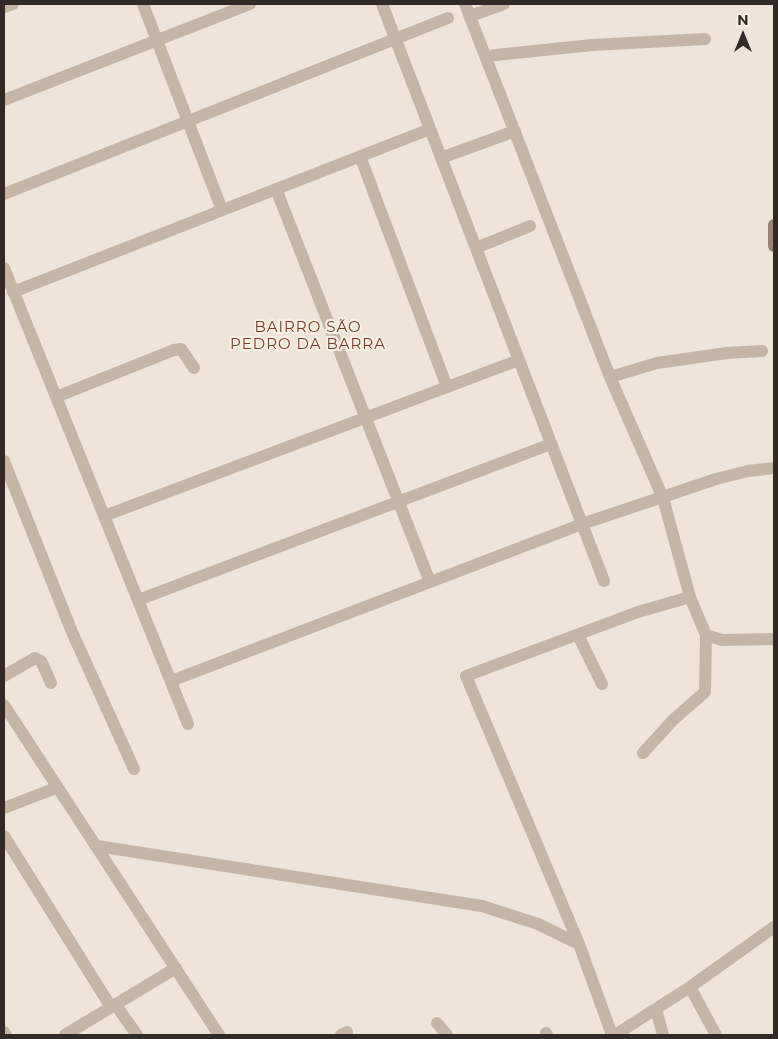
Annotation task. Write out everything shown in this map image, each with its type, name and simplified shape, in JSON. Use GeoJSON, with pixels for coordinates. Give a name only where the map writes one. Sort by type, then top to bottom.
{"type":"FeatureCollection","features":[{"type":"Feature","properties":{"kind":"main road"},"geometry":{"type":"LineString","coordinates":[[774,225],[774,244]]}},
{"type":"Feature","properties":{"kind":"street"},"geometry":{"type":"LineString","coordinates":[[4,7],[13,4]]}},
{"type":"Feature","properties":{"kind":"street"},"geometry":{"type":"LineString","coordinates":[[143,4],[222,210]]}},
{"type":"Feature","properties":{"kind":"street"},"geometry":{"type":"LineString","coordinates":[[4,100],[250,4]]}},
{"type":"Feature","properties":{"kind":"street"},"geometry":{"type":"LineString","coordinates":[[382,4],[604,580]]}},
{"type":"Feature","properties":{"kind":"street"},"geometry":{"type":"LineString","coordinates":[[465,4],[610,377],[663,498],[690,597],[706,634],[705,692],[673,720],[643,752]]}},
{"type":"Feature","properties":{"kind":"street"},"geometry":{"type":"LineString","coordinates":[[470,16],[504,4]]}},
{"type":"Feature","properties":{"kind":"street"},"geometry":{"type":"LineString","coordinates":[[4,194],[448,18]]}},
{"type":"Feature","properties":{"kind":"street"},"geometry":{"type":"LineString","coordinates":[[486,56],[592,45],[705,39]]}},
{"type":"Feature","properties":{"kind":"street"},"geometry":{"type":"LineString","coordinates":[[13,292],[430,129]]}},
{"type":"Feature","properties":{"kind":"street"},"geometry":{"type":"LineString","coordinates":[[441,158],[515,131]]}},
{"type":"Feature","properties":{"kind":"street"},"geometry":{"type":"LineString","coordinates":[[360,156],[447,388]]}},
{"type":"Feature","properties":{"kind":"street"},"geometry":{"type":"LineString","coordinates":[[276,189],[430,582]]}},
{"type":"Feature","properties":{"kind":"street"},"geometry":{"type":"LineString","coordinates":[[476,248],[530,226]]}},
{"type":"Feature","properties":{"kind":"street"},"geometry":{"type":"LineString","coordinates":[[4,268],[188,724]]}},
{"type":"Feature","properties":{"kind":"street"},"geometry":{"type":"LineString","coordinates":[[56,397],[174,350],[182,349],[194,368]]}},
{"type":"Feature","properties":{"kind":"street"},"geometry":{"type":"LineString","coordinates":[[610,377],[657,363],[727,353],[762,351]]}},
{"type":"Feature","properties":{"kind":"street"},"geometry":{"type":"LineString","coordinates":[[104,516],[519,360]]}},
{"type":"Feature","properties":{"kind":"street"},"geometry":{"type":"LineString","coordinates":[[138,600],[551,444]]}},
{"type":"Feature","properties":{"kind":"street"},"geometry":{"type":"LineString","coordinates":[[4,461],[72,632],[134,769]]}},
{"type":"Feature","properties":{"kind":"street"},"geometry":{"type":"LineString","coordinates":[[171,681],[582,524],[724,477],[748,471],[774,468]]}},
{"type":"Feature","properties":{"kind":"street"},"geometry":{"type":"LineString","coordinates":[[690,597],[638,612],[469,674],[466,680],[579,944],[614,1035],[690,987],[774,927]]}},
{"type":"Feature","properties":{"kind":"street"},"geometry":{"type":"LineString","coordinates":[[578,634],[602,684]]}},
{"type":"Feature","properties":{"kind":"street"},"geometry":{"type":"LineString","coordinates":[[706,634],[722,640],[774,639]]}},
{"type":"Feature","properties":{"kind":"street"},"geometry":{"type":"LineString","coordinates":[[4,676],[35,658],[41,661],[51,683]]}},
{"type":"Feature","properties":{"kind":"street"},"geometry":{"type":"LineString","coordinates":[[4,705],[56,788],[97,846],[219,1035]]}},
{"type":"Feature","properties":{"kind":"street"},"geometry":{"type":"LineString","coordinates":[[4,808],[56,788]]}},
{"type":"Feature","properties":{"kind":"street"},"geometry":{"type":"LineString","coordinates":[[4,836],[113,1005],[137,1035]]}},
{"type":"Feature","properties":{"kind":"street"},"geometry":{"type":"LineString","coordinates":[[97,846],[482,906],[531,921],[579,944]]}},
{"type":"Feature","properties":{"kind":"street"},"geometry":{"type":"LineString","coordinates":[[65,1035],[176,968]]}},
{"type":"Feature","properties":{"kind":"street"},"geometry":{"type":"LineString","coordinates":[[690,987],[716,1035]]}},
{"type":"Feature","properties":{"kind":"street"},"geometry":{"type":"LineString","coordinates":[[656,1009],[663,1035]]}},
{"type":"Feature","properties":{"kind":"street"},"geometry":{"type":"LineString","coordinates":[[437,1023],[447,1035]]}},
{"type":"Feature","properties":{"kind":"district","name":"BAIRRO SÃO PEDRO DA BARRA"},"geometry":{"type":"Point","coordinates":[308,336]}}]}
